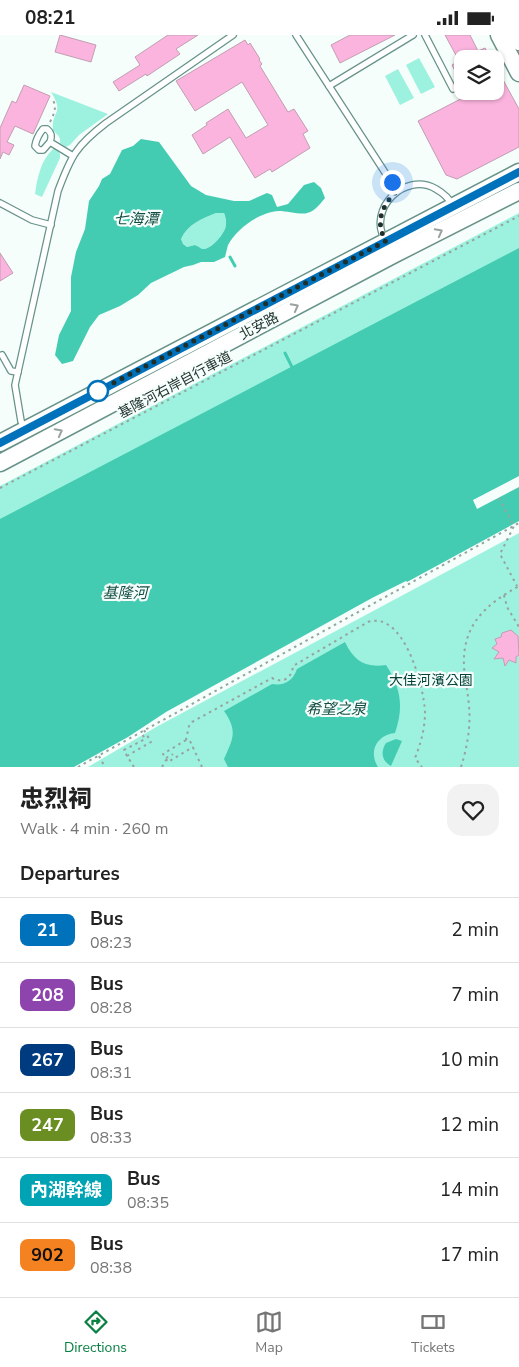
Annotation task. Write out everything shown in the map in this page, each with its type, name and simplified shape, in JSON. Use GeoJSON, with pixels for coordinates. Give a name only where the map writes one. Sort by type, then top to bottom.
{"type":"FeatureCollection","features":[{"type":"Feature","properties":{"kind":"main road"},"geometry":{"type":"LineString","coordinates":[[499,35],[519,73]]}},
{"type":"Feature","properties":{"kind":"main road"},"geometry":{"type":"LineString","coordinates":[[515,35],[519,42]]}},
{"type":"Feature","properties":{"kind":"main road","name":"北安路"},"geometry":{"type":"LineString","coordinates":[[0,463],[393,255],[519,172]]}},
{"type":"Feature","properties":{"kind":"main road","name":"北安路"},"geometry":{"type":"LineString","coordinates":[[0,443],[386,241],[519,191]]}},
{"type":"Feature","properties":{"kind":"lane"},"geometry":{"type":"LineString","coordinates":[[33,446],[21,421],[15,385],[58,191],[68,165],[73,155],[89,137],[106,123],[233,35]]}},
{"type":"Feature","properties":{"kind":"lane"},"geometry":{"type":"LineString","coordinates":[[296,35],[397,191]]}},
{"type":"Feature","properties":{"kind":"lane"},"geometry":{"type":"LineString","coordinates":[[329,85],[413,35]]}},
{"type":"Feature","properties":{"kind":"lane"},"geometry":{"type":"LineString","coordinates":[[425,35],[453,89]]}},
{"type":"Feature","properties":{"kind":"lane"},"geometry":{"type":"LineString","coordinates":[[43,129],[51,132],[50,142],[43,150],[38,150],[35,146],[43,129]]}},
{"type":"Feature","properties":{"kind":"lane"},"geometry":{"type":"LineString","coordinates":[[50,142],[73,155]]}},
{"type":"Feature","properties":{"kind":"lane"},"geometry":{"type":"LineString","coordinates":[[393,255],[383,236],[380,224],[382,211],[388,199],[397,191],[408,185],[432,186],[450,201],[456,214]]}},
{"type":"Feature","properties":{"kind":"lane"},"geometry":{"type":"LineString","coordinates":[[0,203],[32,220],[51,225]]}},
{"type":"Feature","properties":{"kind":"lane"},"geometry":{"type":"LineString","coordinates":[[2,355],[11,371],[18,372]]}},
{"type":"Feature","properties":{"kind":"path"},"geometry":{"type":"LineString","coordinates":[[47,129],[56,106],[53,100]]}},
{"type":"Feature","properties":{"kind":"path","name":"基隆河右岸自行車道"},"geometry":{"type":"LineString","coordinates":[[0,488],[519,217]]}},
{"type":"Feature","properties":{"kind":"path"},"geometry":{"type":"LineString","coordinates":[[499,497],[514,526]]}},
{"type":"Feature","properties":{"kind":"path"},"geometry":{"type":"LineString","coordinates":[[78,767],[519,523]]}},
{"type":"Feature","properties":{"kind":"path"},"geometry":{"type":"LineString","coordinates":[[461,767],[466,750],[469,726],[469,708],[464,667],[466,639],[482,612],[489,605],[518,586],[500,554],[514,526]]}},
{"type":"Feature","properties":{"kind":"path"},"geometry":{"type":"LineString","coordinates":[[504,595],[507,607],[519,627]]}},
{"type":"Feature","properties":{"kind":"path"},"geometry":{"type":"LineString","coordinates":[[166,759],[163,754],[186,740],[189,726],[196,720],[272,678],[280,681],[287,678],[293,666],[368,622],[378,621],[394,629],[410,654],[418,675],[425,713],[422,741],[415,758],[422,767]]}},
{"type":"Feature","properties":{"kind":"path"},"geometry":{"type":"LineString","coordinates":[[127,756],[151,742],[144,730]]}},
{"type":"Feature","properties":{"kind":"path"},"geometry":{"type":"LineString","coordinates":[[134,767],[124,751],[145,739],[141,732]]}},
{"type":"Feature","properties":{"kind":"path"},"geometry":{"type":"LineString","coordinates":[[186,740],[190,741],[202,767]]}},
{"type":"Feature","properties":{"kind":"path"},"geometry":{"type":"LineString","coordinates":[[166,759],[168,761],[193,747]]}},
{"type":"Feature","properties":{"kind":"path"},"geometry":{"type":"LineString","coordinates":[[162,767],[166,759],[173,754]]}},
{"type":"Feature","properties":{"kind":"path"},"geometry":{"type":"LineString","coordinates":[[98,756],[105,767]]}},
{"type":"Feature","properties":{"kind":"green space"},"geometry":{"type":"Polygon","coordinates":[[[419,58],[435,87],[421,94],[406,65],[419,58]]]}},
{"type":"Feature","properties":{"kind":"green space"},"geometry":{"type":"Polygon","coordinates":[[[398,69],[414,98],[400,105],[385,76],[398,69]]]}},
{"type":"Feature","properties":{"kind":"green space"},"geometry":{"type":"Polygon","coordinates":[[[51,92],[108,114],[66,147],[60,143],[59,137],[53,130],[57,105],[51,92]]]}},
{"type":"Feature","properties":{"kind":"green space"},"geometry":{"type":"Polygon","coordinates":[[[53,149],[57,149],[60,158],[42,197],[35,194],[37,182],[45,158],[53,149]]]}},
{"type":"Feature","properties":{"kind":"green space"},"geometry":{"type":"Polygon","coordinates":[[[216,213],[224,213],[226,227],[216,242],[205,249],[195,245],[187,247],[183,244],[181,239],[187,229],[200,220],[216,213]]]}},
{"type":"Feature","properties":{"kind":"green space"},"geometry":{"type":"Polygon","coordinates":[[[519,213],[519,258],[0,528],[0,486],[519,213]]]}},
{"type":"Feature","properties":{"kind":"green space","name":"大佳河濱公園"},"geometry":{"type":"Polygon","coordinates":[[[519,533],[519,767],[88,767],[158,726],[519,533]]]}},
{"type":"Feature","properties":{"kind":"water","name":"七海潭"},"geometry":{"type":"Polygon","coordinates":[[[141,139],[159,142],[191,186],[206,195],[234,201],[249,201],[267,193],[272,195],[277,207],[288,204],[304,185],[314,182],[321,188],[325,198],[310,212],[302,214],[279,211],[264,214],[250,222],[237,233],[228,245],[225,257],[214,262],[201,262],[184,267],[151,283],[138,295],[120,306],[99,315],[90,327],[73,361],[62,364],[55,355],[59,335],[71,311],[71,277],[76,252],[85,229],[89,201],[102,179],[110,174],[122,150],[133,146],[141,139]],[[216,213],[200,220],[187,229],[181,239],[183,244],[187,247],[195,245],[202,249],[212,245],[219,239],[225,229],[224,213],[216,213]]]}},
{"type":"Feature","properties":{"kind":"water","name":"基隆河"},"geometry":{"type":"Polygon","coordinates":[[[519,248],[519,521],[407,582],[372,598],[166,712],[128,737],[74,767],[0,767],[0,519],[519,248]]]}},
{"type":"Feature","properties":{"kind":"water","name":"希望之泉"},"geometry":{"type":"Polygon","coordinates":[[[345,642],[352,654],[361,662],[379,666],[386,665],[398,690],[400,715],[398,724],[395,733],[383,737],[376,745],[374,755],[378,767],[228,767],[224,759],[232,740],[233,730],[224,711],[272,684],[288,682],[297,669],[345,642]]]}},
{"type":"Feature","properties":{"kind":"water"},"geometry":{"type":"Polygon","coordinates":[[[396,739],[402,741],[391,766],[384,759],[383,750],[386,743],[396,739]]]}},
{"type":"Feature","properties":{"kind":"pier"},"geometry":{"type":"Polygon","coordinates":[[[519,476],[519,487],[477,509],[473,500],[519,476]]]}},
{"type":"Feature","properties":{"kind":"building"},"geometry":{"type":"Polygon","coordinates":[[[60,35],[96,45],[91,62],[55,52],[60,35]]]}},
{"type":"Feature","properties":{"kind":"building"},"geometry":{"type":"Polygon","coordinates":[[[168,35],[198,35],[176,49],[180,54],[147,76],[146,74],[119,91],[113,82],[140,65],[135,57],[168,35]]]}},
{"type":"Feature","properties":{"kind":"building"},"geometry":{"type":"Polygon","coordinates":[[[350,35],[395,35],[340,63],[331,45],[350,35]]]}},
{"type":"Feature","properties":{"kind":"building"},"geometry":{"type":"Polygon","coordinates":[[[445,35],[470,35],[478,50],[454,50],[454,52],[445,35]]]}},
{"type":"Feature","properties":{"kind":"building"},"geometry":{"type":"Polygon","coordinates":[[[245,40],[248,45],[250,43],[260,59],[262,64],[260,66],[288,112],[294,109],[308,131],[303,134],[310,148],[272,172],[270,169],[255,178],[230,137],[203,154],[192,135],[207,125],[206,123],[228,109],[246,138],[268,125],[242,82],[195,111],[176,81],[245,40]]]}},
{"type":"Feature","properties":{"kind":"building"},"geometry":{"type":"Polygon","coordinates":[[[504,82],[519,109],[519,147],[457,179],[446,175],[418,121],[459,100],[504,100],[504,82]]]}},
{"type":"Feature","properties":{"kind":"building"},"geometry":{"type":"Polygon","coordinates":[[[24,85],[50,96],[33,134],[15,126],[7,142],[14,145],[9,155],[3,152],[0,159],[0,128],[12,101],[16,103],[24,85]]]}},
{"type":"Feature","properties":{"kind":"building"},"geometry":{"type":"Polygon","coordinates":[[[0,253],[13,273],[0,281],[0,253]]]}},
{"type":"Feature","properties":{"kind":"building"},"geometry":{"type":"Polygon","coordinates":[[[511,630],[518,636],[519,655],[516,657],[516,663],[509,660],[505,666],[503,658],[494,659],[499,652],[492,648],[497,644],[495,639],[501,637],[502,633],[511,630]]]}},
{"type":"Feature","properties":{"kind":"waterway"},"geometry":{"type":"LineString","coordinates":[[230,257],[235,266]]}},
{"type":"Feature","properties":{"kind":"waterway"},"geometry":{"type":"LineString","coordinates":[[285,353],[292,367]]}},
{"type":"Feature","properties":{"kind":"bus line","name":"21"},"geometry":{"type":"LineString","coordinates":[[0,443],[519,172]]}},
{"type":"Feature","properties":{"kind":"route"},"geometry":{"type":"LineString","coordinates":[[98,391],[386,241],[380,224],[382,211],[388,199],[397,191],[392,182]]}}]}
